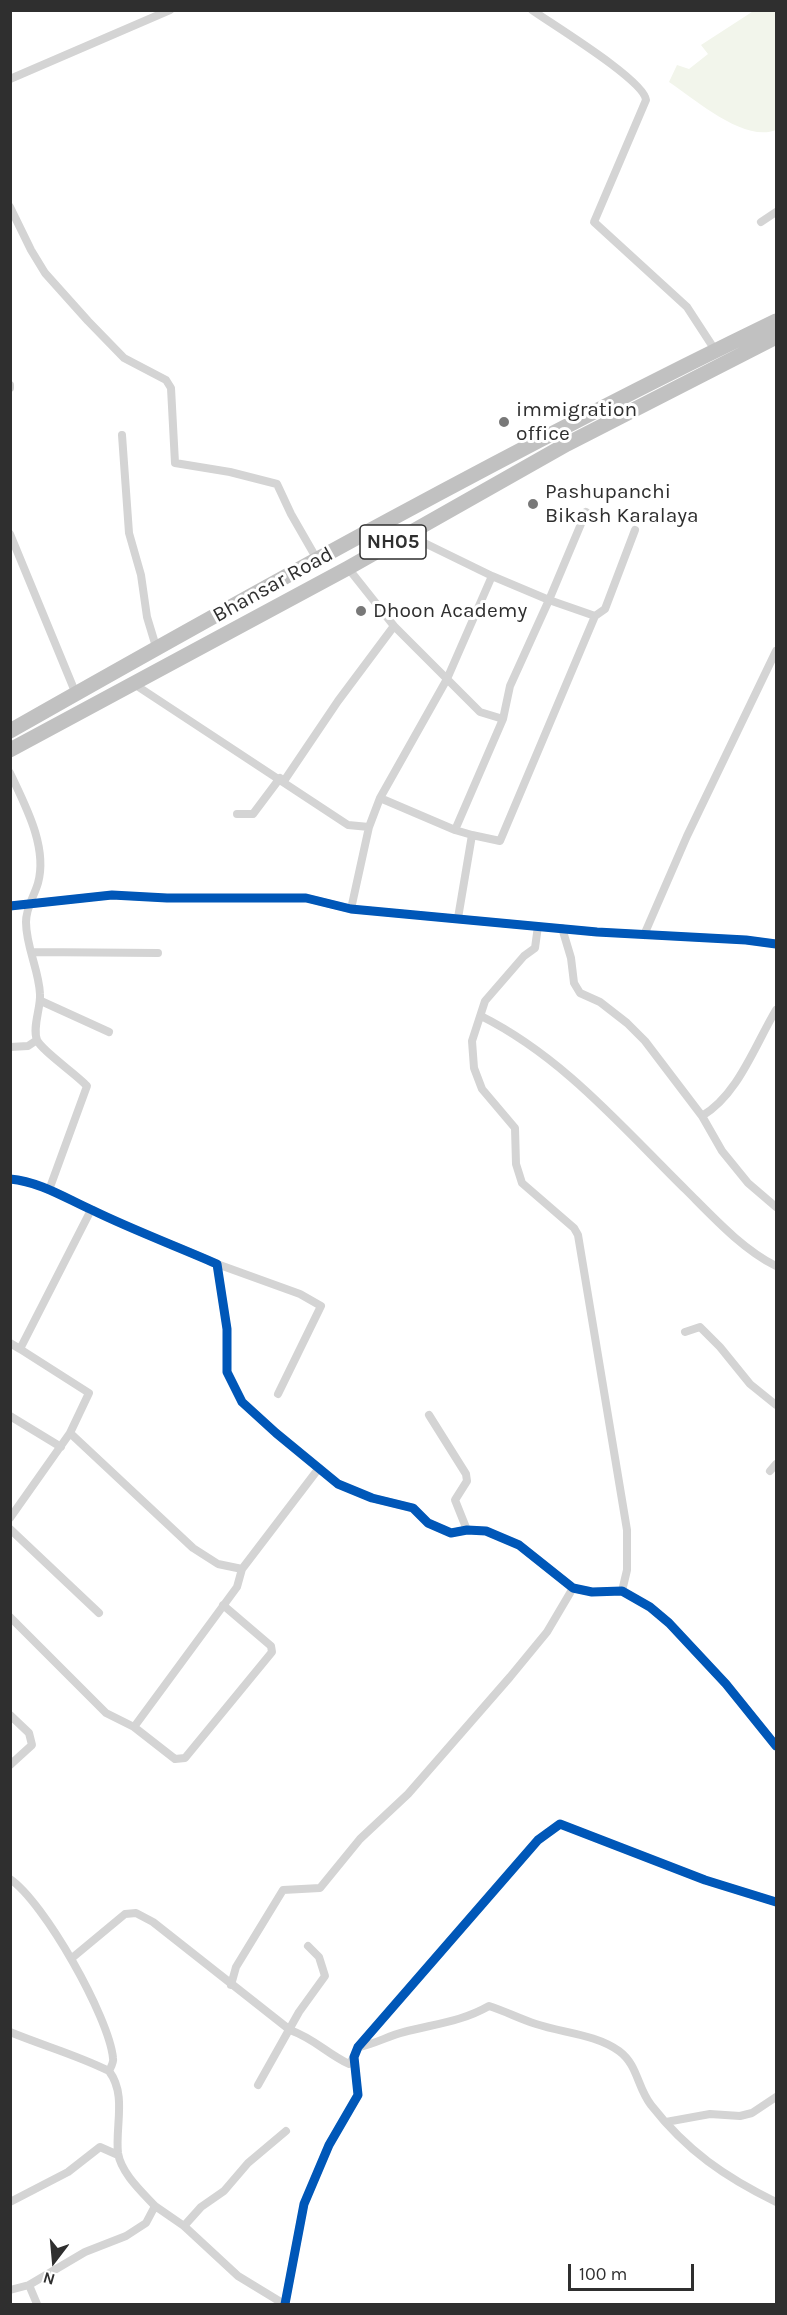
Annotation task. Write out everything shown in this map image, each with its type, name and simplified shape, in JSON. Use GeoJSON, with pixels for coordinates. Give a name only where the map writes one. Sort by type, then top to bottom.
{"type":"FeatureCollection","features":[{"type":"Feature","properties":{"kind":"highway","name":"Bhansar Road"},"geometry":{"type":"LineString","coordinates":[[10,731],[556,430],[777,321]]}},
{"type":"Feature","properties":{"kind":"highway","name":"Bhansar Road"},"geometry":{"type":"LineString","coordinates":[[10,750],[348,567],[567,444],[777,337]]}},
{"type":"Feature","properties":{"kind":"street"},"geometry":{"type":"LineString","coordinates":[[10,79],[170,10]]}},
{"type":"Feature","properties":{"kind":"street"},"geometry":{"type":"LineString","coordinates":[[532,10],[626,75],[646,94],[646,100],[594,222],[687,307],[715,350]]}},
{"type":"Feature","properties":{"kind":"street"},"geometry":{"type":"LineString","coordinates":[[10,207],[45,273],[88,321],[124,358],[166,380],[171,388],[175,463],[277,484],[318,561]]}},
{"type":"Feature","properties":{"kind":"street"},"geometry":{"type":"LineString","coordinates":[[761,222],[777,212]]}},
{"type":"Feature","properties":{"kind":"street"},"geometry":{"type":"LineString","coordinates":[[122,435],[129,533],[141,575],[147,617],[158,650]]}},
{"type":"Feature","properties":{"kind":"street"},"geometry":{"type":"LineString","coordinates":[[455,830],[502,719],[510,686],[586,512]]}},
{"type":"Feature","properties":{"kind":"street"},"geometry":{"type":"LineString","coordinates":[[381,798],[455,830],[500,841],[595,616],[605,609],[635,530]]}},
{"type":"Feature","properties":{"kind":"street"},"geometry":{"type":"LineString","coordinates":[[10,534],[76,694]]}},
{"type":"Feature","properties":{"kind":"street"},"geometry":{"type":"LineString","coordinates":[[406,534],[492,576],[595,616]]}},
{"type":"Feature","properties":{"kind":"street"},"geometry":{"type":"LineString","coordinates":[[348,567],[394,626],[480,712],[502,719]]}},
{"type":"Feature","properties":{"kind":"street"},"geometry":{"type":"LineString","coordinates":[[351,909],[369,827],[381,798],[447,679],[492,576]]}},
{"type":"Feature","properties":{"kind":"street"},"geometry":{"type":"LineString","coordinates":[[237,814],[253,814],[282,779],[394,626]]}},
{"type":"Feature","properties":{"kind":"street"},"geometry":{"type":"LineString","coordinates":[[644,935],[687,836],[777,651]]}},
{"type":"Feature","properties":{"kind":"street"},"geometry":{"type":"LineString","coordinates":[[134,684],[282,779],[348,825],[369,827]]}},
{"type":"Feature","properties":{"kind":"street"},"geometry":{"type":"LineString","coordinates":[[10,773],[26,806],[40,855],[38,883],[28,903],[26,922],[39,977],[41,1001],[35,1033],[42,1048],[87,1086],[49,1190]]}},
{"type":"Feature","properties":{"kind":"street"},"geometry":{"type":"LineString","coordinates":[[458,918],[472,835]]}},
{"type":"Feature","properties":{"kind":"street"},"geometry":{"type":"LineString","coordinates":[[10,906],[112,895],[167,898],[306,898],[351,909],[644,935],[746,940],[777,944]]}},
{"type":"Feature","properties":{"kind":"street"},"geometry":{"type":"LineString","coordinates":[[538,926],[535,948],[524,956],[485,1001],[472,1041],[474,1068],[482,1089],[515,1128],[516,1164],[522,1183],[574,1228],[578,1235],[627,1530],[627,1569],[622,1591]]}},
{"type":"Feature","properties":{"kind":"street"},"geometry":{"type":"LineString","coordinates":[[562,928],[571,958],[574,982],[580,993],[600,1002],[627,1023],[662,1063],[702,1116],[722,1151],[748,1183],[777,1207]]}},
{"type":"Feature","properties":{"kind":"street"},"geometry":{"type":"LineString","coordinates":[[32,952],[158,953]]}},
{"type":"Feature","properties":{"kind":"street"},"geometry":{"type":"LineString","coordinates":[[41,1001],[109,1032]]}},
{"type":"Feature","properties":{"kind":"street"},"geometry":{"type":"LineString","coordinates":[[702,1116],[713,1110],[738,1077],[777,1010]]}},
{"type":"Feature","properties":{"kind":"street"},"geometry":{"type":"LineString","coordinates":[[481,1016],[506,1029],[560,1067],[718,1222],[764,1260],[777,1266]]}},
{"type":"Feature","properties":{"kind":"street"},"geometry":{"type":"LineString","coordinates":[[10,1047],[28,1046],[37,1040]]}},
{"type":"Feature","properties":{"kind":"street"},"geometry":{"type":"LineString","coordinates":[[10,1179],[29,1181],[69,1197],[91,1210],[217,1264],[290,1290],[321,1306],[278,1394]]}},
{"type":"Feature","properties":{"kind":"street"},"geometry":{"type":"LineString","coordinates":[[20,1349],[91,1210]]}},
{"type":"Feature","properties":{"kind":"street"},"geometry":{"type":"LineString","coordinates":[[217,1264],[227,1329],[227,1372],[242,1402],[338,1484],[372,1498],[413,1508],[428,1523],[451,1533],[467,1530],[486,1531],[519,1545],[573,1587],[592,1592],[622,1591],[650,1607],[669,1623],[726,1684],[777,1746]]}},
{"type":"Feature","properties":{"kind":"street"},"geometry":{"type":"LineString","coordinates":[[685,1332],[700,1327],[720,1347],[750,1384],[777,1405]]}},
{"type":"Feature","properties":{"kind":"street"},"geometry":{"type":"LineString","coordinates":[[10,1343],[89,1393],[70,1433],[10,1518]]}},
{"type":"Feature","properties":{"kind":"street"},"geometry":{"type":"LineString","coordinates":[[429,1415],[466,1474],[467,1481],[455,1500],[467,1530]]}},
{"type":"Feature","properties":{"kind":"street"},"geometry":{"type":"LineString","coordinates":[[10,1416],[61,1447]]}},
{"type":"Feature","properties":{"kind":"street"},"geometry":{"type":"LineString","coordinates":[[70,1433],[193,1548],[218,1564],[242,1569]]}},
{"type":"Feature","properties":{"kind":"street"},"geometry":{"type":"LineString","coordinates":[[770,1471],[777,1464]]}},
{"type":"Feature","properties":{"kind":"street"},"geometry":{"type":"LineString","coordinates":[[134,1727],[237,1587],[242,1569],[319,1468]]}},
{"type":"Feature","properties":{"kind":"street"},"geometry":{"type":"LineString","coordinates":[[10,1528],[99,1613]]}},
{"type":"Feature","properties":{"kind":"street"},"geometry":{"type":"LineString","coordinates":[[231,1985],[236,1966],[283,1890],[320,1888],[360,1839],[408,1794],[518,1668],[547,1632],[573,1587]]}},
{"type":"Feature","properties":{"kind":"street"},"geometry":{"type":"LineString","coordinates":[[10,1617],[106,1713],[134,1727],[175,1759],[184,1758],[269,1658],[271,1646],[223,1605]]}},
{"type":"Feature","properties":{"kind":"street"},"geometry":{"type":"LineString","coordinates":[[10,1715],[29,1733],[32,1745],[10,1765]]}},
{"type":"Feature","properties":{"kind":"street"},"geometry":{"type":"LineString","coordinates":[[72,1958],[125,1914],[136,1912],[290,2030],[317,2041],[333,2056],[349,2064],[358,2048],[538,1839],[560,1824],[705,1880],[777,1902]]}},
{"type":"Feature","properties":{"kind":"street"},"geometry":{"type":"LineString","coordinates":[[10,1880],[39,1911],[72,1958],[100,2019],[114,2060],[109,2071]]}},
{"type":"Feature","properties":{"kind":"street"},"geometry":{"type":"LineString","coordinates":[[258,2085],[299,2012],[325,1976],[319,1958],[308,1946]]}},
{"type":"Feature","properties":{"kind":"street"},"geometry":{"type":"LineString","coordinates":[[358,2048],[382,2042],[402,2032],[469,2018],[489,2006],[537,2024],[606,2044],[620,2052],[634,2066],[649,2103],[691,2150],[722,2174],[777,2202]]}},
{"type":"Feature","properties":{"kind":"street"},"geometry":{"type":"LineString","coordinates":[[10,2032],[52,2049],[71,2052],[109,2071],[116,2081],[120,2114],[118,2155],[125,2171],[155,2206],[184,2226],[238,2276],[285,2304],[304,2204],[329,2145],[358,2095],[354,2057]]}},
{"type":"Feature","properties":{"kind":"street"},"geometry":{"type":"LineString","coordinates":[[666,2122],[710,2114],[740,2116],[752,2113],[777,2097]]}},
{"type":"Feature","properties":{"kind":"street"},"geometry":{"type":"LineString","coordinates":[[184,2226],[201,2207],[224,2191],[248,2163],[286,2131]]}},
{"type":"Feature","properties":{"kind":"street"},"geometry":{"type":"LineString","coordinates":[[10,2202],[68,2172],[99,2147],[118,2155]]}},
{"type":"Feature","properties":{"kind":"street"},"geometry":{"type":"LineString","coordinates":[[10,2290],[29,2285],[85,2252],[126,2236],[146,2223],[155,2206]]}},
{"type":"Feature","properties":{"kind":"street"},"geometry":{"type":"LineString","coordinates":[[29,2285],[37,2304]]}},
{"type":"Feature","properties":{"kind":"shaded area"},"geometry":{"type":"Polygon","coordinates":[[[755,10],[776,12],[776,130],[763,132],[735,125],[669,82],[677,65],[689,69],[708,54],[701,45],[755,10]]]}},
{"type":"Feature","properties":{"kind":"cycle path"},"geometry":{"type":"LineString","coordinates":[[10,906],[112,895],[167,898],[306,898],[351,909],[597,932],[746,940],[776,944]]}},
{"type":"Feature","properties":{"kind":"cycle path"},"geometry":{"type":"LineString","coordinates":[[10,1179],[32,1183],[52,1191],[217,1264],[227,1329],[227,1372],[242,1402],[276,1433],[338,1484],[372,1498],[413,1508],[428,1523],[451,1533],[467,1530],[486,1531],[519,1545],[573,1588],[592,1592],[622,1591],[650,1607],[669,1623],[726,1684],[776,1746]]}},
{"type":"Feature","properties":{"kind":"cycle path"},"geometry":{"type":"LineString","coordinates":[[285,2304],[304,2204],[329,2145],[358,2095],[354,2057],[358,2047],[538,1840],[560,1824],[705,1880],[776,1902]]}},
{"type":"Feature","properties":{"kind":"place","name":"immigration office"},"geometry":{"type":"Point","coordinates":[504,422]}},
{"type":"Feature","properties":{"kind":"place","name":"Pashupanchi Bikash Karalaya"},"geometry":{"type":"Point","coordinates":[533,504]}},
{"type":"Feature","properties":{"kind":"place","name":"Dhoon Academy"},"geometry":{"type":"Point","coordinates":[361,611]}}]}
